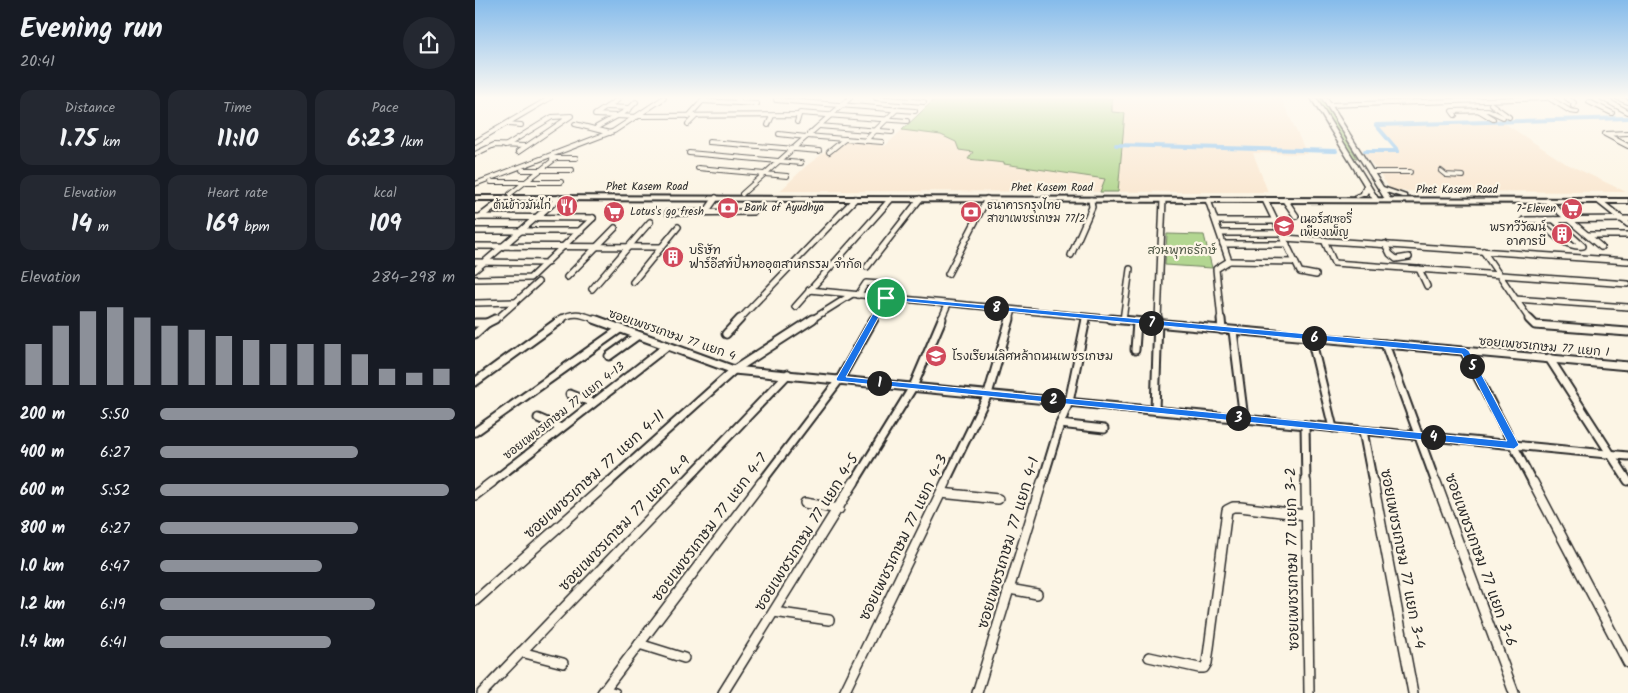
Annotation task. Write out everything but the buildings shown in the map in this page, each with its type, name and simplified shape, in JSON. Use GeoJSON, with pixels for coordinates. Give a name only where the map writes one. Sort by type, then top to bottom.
{"type":"FeatureCollection","features":[{"type":"Feature","properties":{"kind":"main road"},"geometry":{"type":"LineString","coordinates":[[1332,130],[1374,198]]}},
{"type":"Feature","properties":{"kind":"main road"},"geometry":{"type":"LineString","coordinates":[[1344,130],[1386,198]]}},
{"type":"Feature","properties":{"kind":"main road"},"geometry":{"type":"LineString","coordinates":[[1348,157],[1355,159],[1361,157]]}},
{"type":"Feature","properties":{"kind":"main road"},"geometry":{"type":"LineString","coordinates":[[1357,196],[1364,194],[1366,186]]}},
{"type":"Feature","properties":{"kind":"main road"},"geometry":{"type":"LineString","coordinates":[[1379,188],[1404,196]]}},
{"type":"Feature","properties":{"kind":"main road","name":"Phet Kasem Road"},"geometry":{"type":"LineString","coordinates":[[475,196],[742,194],[892,197],[1357,196],[1374,198]]}},
{"type":"Feature","properties":{"kind":"main road","name":"Phet Kasem Road"},"geometry":{"type":"LineString","coordinates":[[508,196],[559,198],[855,199],[892,197],[920,199],[1091,200],[1115,197],[1163,200],[1386,198],[1628,201]]}},
{"type":"Feature","properties":{"kind":"main road","name":"Phet Kasem Road"},"geometry":{"type":"LineString","coordinates":[[1386,198],[1404,196],[1628,196]]}},
{"type":"Feature","properties":{"kind":"street"},"geometry":{"type":"LineString","coordinates":[[475,142],[496,130]]}},
{"type":"Feature","properties":{"kind":"street"},"geometry":{"type":"LineString","coordinates":[[505,146],[531,130]]}},
{"type":"Feature","properties":{"kind":"street"},"geometry":{"type":"LineString","coordinates":[[517,152],[549,130]]}},
{"type":"Feature","properties":{"kind":"street"},"geometry":{"type":"LineString","coordinates":[[600,130],[610,133]]}},
{"type":"Feature","properties":{"kind":"street"},"geometry":{"type":"LineString","coordinates":[[565,158],[574,149],[614,130]]}},
{"type":"Feature","properties":{"kind":"street"},"geometry":{"type":"LineString","coordinates":[[742,194],[814,130]]}},
{"type":"Feature","properties":{"kind":"street"},"geometry":{"type":"LineString","coordinates":[[865,141],[875,130]]}},
{"type":"Feature","properties":{"kind":"street"},"geometry":{"type":"LineString","coordinates":[[878,130],[892,132]]}},
{"type":"Feature","properties":{"kind":"street"},"geometry":{"type":"LineString","coordinates":[[1628,133],[1605,134],[1628,146]]}},
{"type":"Feature","properties":{"kind":"street"},"geometry":{"type":"LineString","coordinates":[[779,134],[882,142]]}},
{"type":"Feature","properties":{"kind":"street"},"geometry":{"type":"LineString","coordinates":[[829,152],[845,139]]}},
{"type":"Feature","properties":{"kind":"street"},"geometry":{"type":"LineString","coordinates":[[475,184],[597,142]]}},
{"type":"Feature","properties":{"kind":"street"},"geometry":{"type":"LineString","coordinates":[[709,142],[819,151]]}},
{"type":"Feature","properties":{"kind":"street"},"geometry":{"type":"LineString","coordinates":[[475,154],[491,146],[526,146]]}},
{"type":"Feature","properties":{"kind":"street"},"geometry":{"type":"LineString","coordinates":[[689,152],[801,163]]}},
{"type":"Feature","properties":{"kind":"street"},"geometry":{"type":"LineString","coordinates":[[549,158],[576,158]]}},
{"type":"Feature","properties":{"kind":"street"},"geometry":{"type":"LineString","coordinates":[[475,221],[556,158]]}},
{"type":"Feature","properties":{"kind":"street"},"geometry":{"type":"LineString","coordinates":[[699,168],[787,176]]}},
{"type":"Feature","properties":{"kind":"street"},"geometry":{"type":"LineString","coordinates":[[522,170],[572,170]]}},
{"type":"Feature","properties":{"kind":"street"},"geometry":{"type":"LineString","coordinates":[[1441,171],[1446,175],[1463,176]]}},
{"type":"Feature","properties":{"kind":"street"},"geometry":{"type":"LineString","coordinates":[[1370,172],[1410,172]]}},
{"type":"Feature","properties":{"kind":"street"},"geometry":{"type":"LineString","coordinates":[[491,182],[561,182]]}},
{"type":"Feature","properties":{"kind":"street"},"geometry":{"type":"LineString","coordinates":[[795,307],[892,197]]}},
{"type":"Feature","properties":{"kind":"street"},"geometry":{"type":"LineString","coordinates":[[475,270],[559,198]]}},
{"type":"Feature","properties":{"kind":"street"},"geometry":{"type":"LineString","coordinates":[[705,212],[716,198]]}},
{"type":"Feature","properties":{"kind":"street"},"geometry":{"type":"LineString","coordinates":[[726,334],[855,199]]}},
{"type":"Feature","properties":{"kind":"street"},"geometry":{"type":"LineString","coordinates":[[867,267],[920,199]]}},
{"type":"Feature","properties":{"kind":"street"},"geometry":{"type":"LineString","coordinates":[[948,274],[987,199]]}},
{"type":"Feature","properties":{"kind":"street"},"geometry":{"type":"LineString","coordinates":[[1071,255],[1092,207],[1091,200]]}},
{"type":"Feature","properties":{"kind":"street"},"geometry":{"type":"LineString","coordinates":[[1155,410],[1163,200]]}},
{"type":"Feature","properties":{"kind":"street"},"geometry":{"type":"LineString","coordinates":[[1208,200],[1229,261]]}},
{"type":"Feature","properties":{"kind":"street"},"geometry":{"type":"LineString","coordinates":[[1265,200],[1302,273],[1316,275]]}},
{"type":"Feature","properties":{"kind":"street"},"geometry":{"type":"LineString","coordinates":[[1285,200],[1296,216]]}},
{"type":"Feature","properties":{"kind":"street"},"geometry":{"type":"LineString","coordinates":[[1547,201],[1601,247]]}},
{"type":"Feature","properties":{"kind":"street"},"geometry":{"type":"LineString","coordinates":[[1599,201],[1628,224]]}},
{"type":"Feature","properties":{"kind":"street"},"geometry":{"type":"LineString","coordinates":[[668,212],[753,212]]}},
{"type":"Feature","properties":{"kind":"street"},"geometry":{"type":"LineString","coordinates":[[475,279],[530,278],[593,218],[478,217]]}},
{"type":"Feature","properties":{"kind":"street"},"geometry":{"type":"LineString","coordinates":[[1215,220],[1275,221]]}},
{"type":"Feature","properties":{"kind":"street"},"geometry":{"type":"LineString","coordinates":[[1524,220],[1625,220]]}},
{"type":"Feature","properties":{"kind":"street"},"geometry":{"type":"LineString","coordinates":[[1538,220],[1566,244],[1573,247],[1582,247],[1582,244],[1554,220]]}},
{"type":"Feature","properties":{"kind":"street"},"geometry":{"type":"LineString","coordinates":[[592,289],[651,222]]}},
{"type":"Feature","properties":{"kind":"street"},"geometry":{"type":"LineString","coordinates":[[633,282],[678,227]]}},
{"type":"Feature","properties":{"kind":"street"},"geometry":{"type":"LineString","coordinates":[[567,277],[615,228]]}},
{"type":"Feature","properties":{"kind":"street"},"geometry":{"type":"LineString","coordinates":[[475,231],[581,231]]}},
{"type":"Feature","properties":{"kind":"street"},"geometry":{"type":"LineString","coordinates":[[1220,233],[1628,261]]}},
{"type":"Feature","properties":{"kind":"street"},"geometry":{"type":"LineString","coordinates":[[1588,235],[1628,235]]}},
{"type":"Feature","properties":{"kind":"street"},"geometry":{"type":"LineString","coordinates":[[1324,240],[1334,263],[1628,284]]}},
{"type":"Feature","properties":{"kind":"street"},"geometry":{"type":"LineString","coordinates":[[1223,244],[1287,244]]}},
{"type":"Feature","properties":{"kind":"street"},"geometry":{"type":"LineString","coordinates":[[1385,244],[1390,254],[1396,258],[1409,257]]}},
{"type":"Feature","properties":{"kind":"street"},"geometry":{"type":"LineString","coordinates":[[475,246],[661,247]]}},
{"type":"Feature","properties":{"kind":"street"},"geometry":{"type":"LineString","coordinates":[[1483,251],[1515,299],[1535,324],[1628,332]]}},
{"type":"Feature","properties":{"kind":"street"},"geometry":{"type":"LineString","coordinates":[[1222,330],[1216,269],[1229,261],[1295,262]]}},
{"type":"Feature","properties":{"kind":"street"},"geometry":{"type":"LineString","coordinates":[[475,262],[547,262]]}},
{"type":"Feature","properties":{"kind":"street"},"geometry":{"type":"LineString","coordinates":[[1123,320],[1130,269]]}},
{"type":"Feature","properties":{"kind":"street"},"geometry":{"type":"LineString","coordinates":[[1419,269],[1427,286]]}},
{"type":"Feature","properties":{"kind":"street"},"geometry":{"type":"LineString","coordinates":[[475,334],[487,323],[499,317],[538,282]]}},
{"type":"Feature","properties":{"kind":"street","name":"ซอยเพชรเกษม 77 แยก 4-11"},"geometry":{"type":"LineString","coordinates":[[475,600],[734,370],[855,295],[867,283],[893,285]]}},
{"type":"Feature","properties":{"kind":"street","name":"ซอยเพชรเกษม 77 แยก 1"},"geometry":{"type":"LineString","coordinates":[[809,290],[1222,330],[1628,366]]}},
{"type":"Feature","properties":{"kind":"street","name":"ซอยเพชรเกษม 77 แยก 4-7"},"geometry":{"type":"LineString","coordinates":[[607,692],[639,644],[840,379],[886,298]]}},
{"type":"Feature","properties":{"kind":"street"},"geometry":{"type":"LineString","coordinates":[[1515,299],[1628,307]]}},
{"type":"Feature","properties":{"kind":"street"},"geometry":{"type":"LineString","coordinates":[[475,303],[517,302]]}},
{"type":"Feature","properties":{"kind":"street","name":"ซอยเพชรเกษม 77 แยก 4-5"},"geometry":{"type":"LineString","coordinates":[[723,693],[913,387],[948,304]]}},
{"type":"Feature","properties":{"kind":"street","name":"ซอยเพชรเกษม 77 แยก 4-3"},"geometry":{"type":"LineString","coordinates":[[844,693],[988,394],[1013,310]]}},
{"type":"Feature","properties":{"kind":"street","name":"ซอยเพชรเกษม 77 แยก 4"},"geometry":{"type":"LineString","coordinates":[[475,382],[566,316],[577,313],[734,370],[1628,456]]}},
{"type":"Feature","properties":{"kind":"street","name":"ซอยเพชรเกษม 77 แยก 4-1"},"geometry":{"type":"LineString","coordinates":[[977,693],[1060,424],[1069,402],[1086,317]]}},
{"type":"Feature","properties":{"kind":"street"},"geometry":{"type":"LineString","coordinates":[[1135,350],[1137,322]]}},
{"type":"Feature","properties":{"kind":"street"},"geometry":{"type":"LineString","coordinates":[[475,323],[487,323]]}},
{"type":"Feature","properties":{"kind":"street"},"geometry":{"type":"LineString","coordinates":[[475,432],[620,329]]}},
{"type":"Feature","properties":{"kind":"street"},"geometry":{"type":"LineString","coordinates":[[1233,331],[1244,419]]}},
{"type":"Feature","properties":{"kind":"street"},"geometry":{"type":"LineString","coordinates":[[609,356],[637,336]]}},
{"type":"Feature","properties":{"kind":"street"},"geometry":{"type":"LineString","coordinates":[[1311,338],[1333,428]]}},
{"type":"Feature","properties":{"kind":"street","name":"ซอยเพชรเกษม 77 แยก 3-6"},"geometry":{"type":"LineString","coordinates":[[1385,344],[1421,436],[1514,693]]}},
{"type":"Feature","properties":{"kind":"street","name":"ซอยเพชรเกษม 77 แยก 4-13"},"geometry":{"type":"LineString","coordinates":[[475,495],[667,346]]}},
{"type":"Feature","properties":{"kind":"street"},"geometry":{"type":"LineString","coordinates":[[1465,351],[1628,663]]}},
{"type":"Feature","properties":{"kind":"street"},"geometry":{"type":"LineString","coordinates":[[1549,358],[1628,481]]}},
{"type":"Feature","properties":{"kind":"street","name":"ซอยเพชรเกษม 77 แยก 4-9"},"geometry":{"type":"LineString","coordinates":[[483,693],[788,374]]}},
{"type":"Feature","properties":{"kind":"street"},"geometry":{"type":"LineString","coordinates":[[570,394],[593,403]]}},
{"type":"Feature","properties":{"kind":"street"},"geometry":{"type":"LineString","coordinates":[[538,418],[561,428]]}},
{"type":"Feature","properties":{"kind":"street"},"geometry":{"type":"LineString","coordinates":[[1060,424],[1104,429]]}},
{"type":"Feature","properties":{"kind":"street","name":"ซอยเพชรเกษม 77 แยก 3-2"},"geometry":{"type":"LineString","coordinates":[[1305,425],[1309,693]]}},
{"type":"Feature","properties":{"kind":"street","name":"ซอยเพชรเกษม 77 แยก 3-4"},"geometry":{"type":"LineString","coordinates":[[1363,430],[1413,693]]}},
{"type":"Feature","properties":{"kind":"street"},"geometry":{"type":"LineString","coordinates":[[941,493],[998,499]]}},
{"type":"Feature","properties":{"kind":"street"},"geometry":{"type":"LineString","coordinates":[[805,503],[839,509]]}},
{"type":"Feature","properties":{"kind":"street"},"geometry":{"type":"LineString","coordinates":[[1149,657],[1199,668],[1204,668],[1207,664],[1227,510],[1233,507],[1240,507],[1306,515]]}},
{"type":"Feature","properties":{"kind":"street"},"geometry":{"type":"LineString","coordinates":[[1009,589],[1037,594]]}},
{"type":"Feature","properties":{"kind":"street"},"geometry":{"type":"LineString","coordinates":[[773,612],[829,620]]}},
{"type":"Feature","properties":{"kind":"street"},"geometry":{"type":"LineString","coordinates":[[639,644],[684,658]]}},
{"type":"Feature","properties":{"kind":"street"},"geometry":{"type":"LineString","coordinates":[[521,652],[563,663]]}},
{"type":"Feature","properties":{"kind":"shaded area"},"geometry":{"type":"Polygon","coordinates":[[[902,130],[1296,130],[1307,154],[1253,153],[1268,192],[780,191],[806,166],[841,140],[885,146],[902,130]]]}},
{"type":"Feature","properties":{"kind":"shaded area"},"geometry":{"type":"Polygon","coordinates":[[[1380,130],[1515,130],[1565,163],[1626,192],[1392,191],[1363,152],[1398,153],[1380,130]]]}},
{"type":"Feature","properties":{"kind":"green space"},"geometry":{"type":"Polygon","coordinates":[[[905,130],[1123,130],[1118,192],[1100,192],[1105,179],[968,159],[973,152],[959,150],[956,142],[941,135],[905,130]]]}},
{"type":"Feature","properties":{"kind":"green space"},"geometry":{"type":"Polygon","coordinates":[[[1336,130],[1341,130],[1357,158],[1352,157],[1336,130]]]}},
{"type":"Feature","properties":{"kind":"green space","name":"สวนพุทธรักษ์"},"geometry":{"type":"Polygon","coordinates":[[[1167,234],[1204,235],[1212,268],[1165,265],[1167,234]]]}},
{"type":"Feature","properties":{"kind":"waterway"},"geometry":{"type":"LineString","coordinates":[[1365,151],[1398,151],[1381,130]]}},
{"type":"Feature","properties":{"kind":"waterway"},"geometry":{"type":"LineString","coordinates":[[1116,145],[1336,151]]}},
{"type":"Feature","properties":{"kind":"place","name":"ต้นข้าวมันไก่"},"geometry":{"type":"Point","coordinates":[567,206]}},
{"type":"Feature","properties":{"kind":"place","name":"Bank of Ayudhya"},"geometry":{"type":"Point","coordinates":[728,208]}},
{"type":"Feature","properties":{"kind":"place","name":"7-Eleven"},"geometry":{"type":"Point","coordinates":[1572,209]}},
{"type":"Feature","properties":{"kind":"place","name":"Lotus's go fresh"},"geometry":{"type":"Point","coordinates":[614,212]}},
{"type":"Feature","properties":{"kind":"place","name":"ธนาคารกรุงไทย สาขาเพชรเกษม 77/2"},"geometry":{"type":"Point","coordinates":[971,212]}},
{"type":"Feature","properties":{"kind":"place","name":"เนอร์สเซอรี่ เพียงเพ็ญ"},"geometry":{"type":"Point","coordinates":[1284,226]}},
{"type":"Feature","properties":{"kind":"place","name":"พรทวีวัฒน์ อาคารบี"},"geometry":{"type":"Point","coordinates":[1562,234]}},
{"type":"Feature","properties":{"kind":"place","name":"บริษัท ฟาร์อีสท์ปั่นทออุตสาหกรรม จำกัด"},"geometry":{"type":"Point","coordinates":[673,257]}},
{"type":"Feature","properties":{"kind":"place","name":"โรงเรียนเลิศหล้าถนนเพชรเกษม"},"geometry":{"type":"Point","coordinates":[936,356]}},
{"type":"Feature","properties":{"kind":"route"},"geometry":{"type":"LineString","coordinates":[[886,298],[1465,351],[1514,445],[840,379],[886,298]]}}]}
